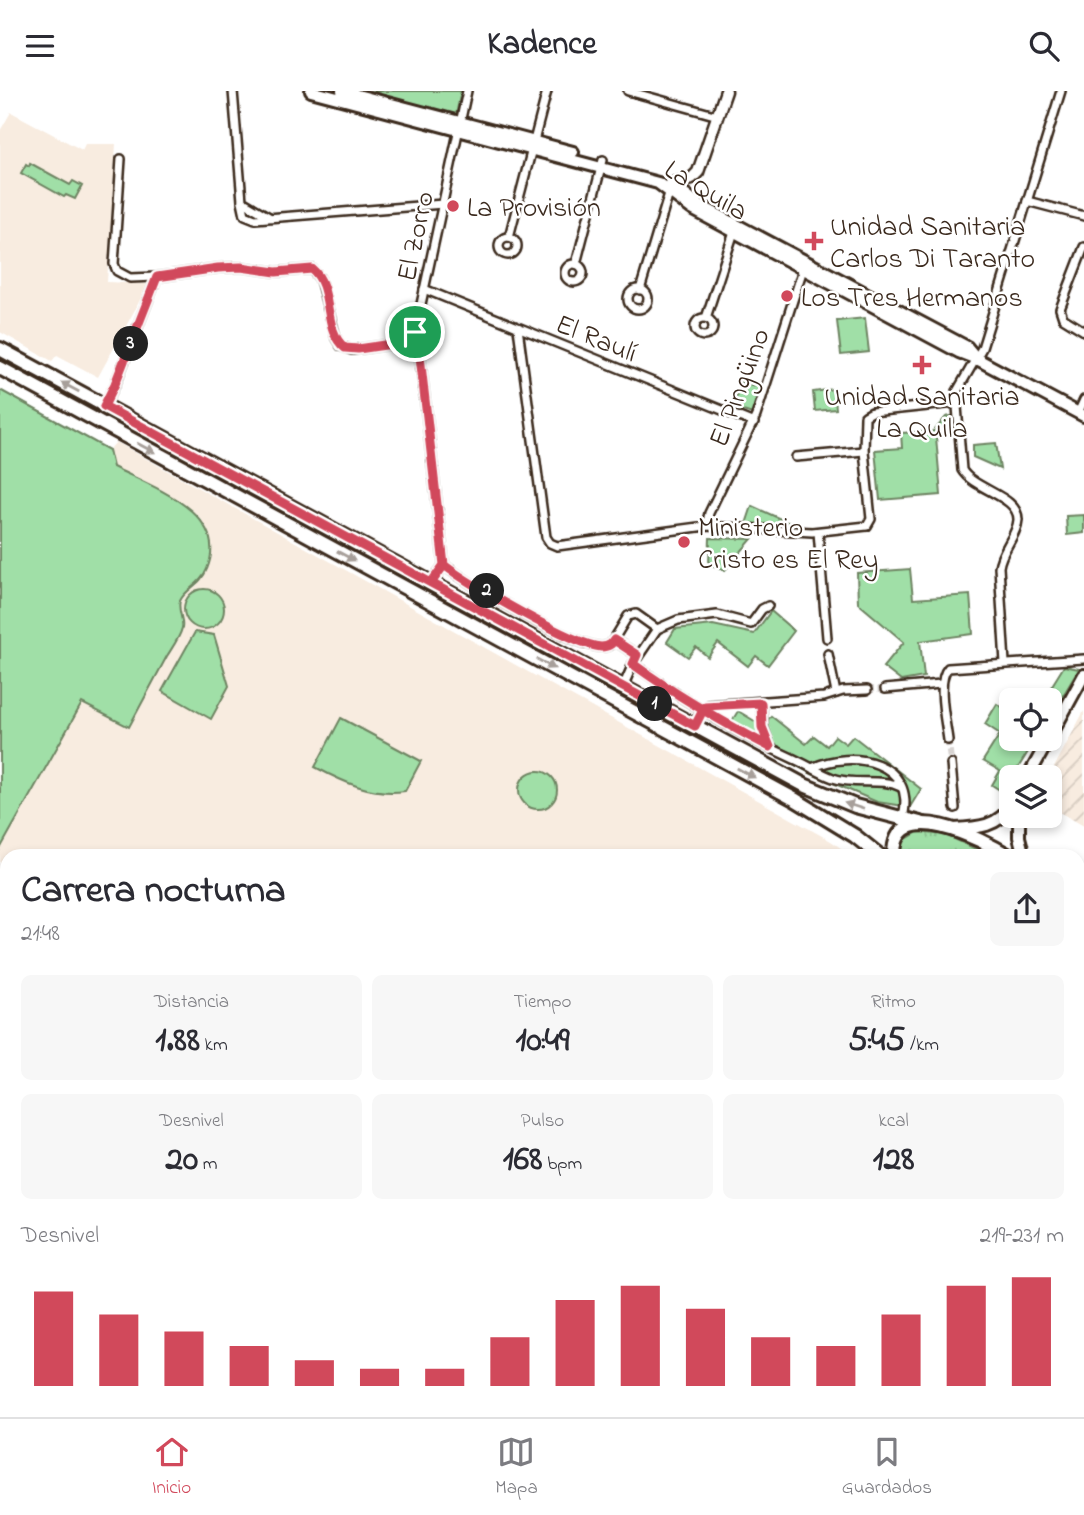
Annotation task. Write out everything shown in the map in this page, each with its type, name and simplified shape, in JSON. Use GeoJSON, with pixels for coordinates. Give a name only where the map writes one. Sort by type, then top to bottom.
{"type":"FeatureCollection","features":[{"type":"Feature","properties":{"kind":"main road","name":"La Quila"},"geometry":{"type":"LineString","coordinates":[[342,91],[459,127]]}},
{"type":"Feature","properties":{"kind":"main road","name":"La Quila"},"geometry":{"type":"LineString","coordinates":[[317,92],[533,145],[672,187],[687,206],[967,347],[977,359],[1081,414]]}},
{"type":"Feature","properties":{"kind":"main road"},"geometry":{"type":"LineString","coordinates":[[0,349],[825,795],[865,809],[954,829],[995,849]]}},
{"type":"Feature","properties":{"kind":"main road"},"geometry":{"type":"LineString","coordinates":[[0,368],[796,800],[840,825],[871,849]]}},
{"type":"Feature","properties":{"kind":"main road"},"geometry":{"type":"LineString","coordinates":[[1062,715],[1084,675]]}},
{"type":"Feature","properties":{"kind":"main road"},"geometry":{"type":"LineString","coordinates":[[954,829],[992,824],[999,820]]}},
{"type":"Feature","properties":{"kind":"main road"},"geometry":{"type":"LineString","coordinates":[[894,849],[896,841],[905,829],[920,823]]}},
{"type":"Feature","properties":{"kind":"main road"},"geometry":{"type":"LineString","coordinates":[[1019,828],[1022,849]]}},
{"type":"Feature","properties":{"kind":"street"},"geometry":{"type":"LineString","coordinates":[[233,91],[242,201],[270,217],[443,204]]}},
{"type":"Feature","properties":{"kind":"street","name":"El Zorro"},"geometry":{"type":"LineString","coordinates":[[415,332],[467,91]]}},
{"type":"Feature","properties":{"kind":"street"},"geometry":{"type":"LineString","coordinates":[[509,237],[547,91]]}},
{"type":"Feature","properties":{"kind":"street"},"geometry":{"type":"LineString","coordinates":[[628,91],[646,93],[718,116]]}},
{"type":"Feature","properties":{"kind":"street"},"geometry":{"type":"LineString","coordinates":[[640,290],[672,187],[698,172],[726,91]]}},
{"type":"Feature","properties":{"kind":"street"},"geometry":{"type":"LineString","coordinates":[[1005,663],[999,567],[1002,553],[1017,525],[1017,511],[1011,504],[969,479],[962,470],[956,393],[977,359],[1061,91]]}},
{"type":"Feature","properties":{"kind":"street"},"geometry":{"type":"LineString","coordinates":[[121,159],[114,264],[117,271],[125,277],[157,277],[241,267],[276,272],[312,269],[320,279],[337,338],[345,348],[358,349],[411,341],[415,332]]}},
{"type":"Feature","properties":{"kind":"street"},"geometry":{"type":"LineString","coordinates":[[576,264],[602,164]]}},
{"type":"Feature","properties":{"kind":"street"},"geometry":{"type":"LineString","coordinates":[[1027,201],[1084,216]]}},
{"type":"Feature","properties":{"kind":"street"},"geometry":{"type":"LineString","coordinates":[[706,318],[735,228]]}},
{"type":"Feature","properties":{"kind":"street"},"geometry":{"type":"LineString","coordinates":[[1084,247],[1060,309],[1066,321],[1084,331]]}},
{"type":"Feature","properties":{"kind":"street","name":"El Pingüino"},"geometry":{"type":"LineString","coordinates":[[706,526],[709,513],[754,423],[804,265]]}},
{"type":"Feature","properties":{"kind":"street"},"geometry":{"type":"LineString","coordinates":[[104,406],[157,277]]}},
{"type":"Feature","properties":{"kind":"street","name":"El Raulí"},"geometry":{"type":"LineString","coordinates":[[424,289],[754,423]]}},
{"type":"Feature","properties":{"kind":"street"},"geometry":{"type":"LineString","coordinates":[[518,328],[547,539],[557,546],[706,526],[818,532],[863,528],[870,524],[863,420],[868,414],[956,403]]}},
{"type":"Feature","properties":{"kind":"street"},"geometry":{"type":"LineString","coordinates":[[415,332],[418,339],[444,565],[431,583]]}},
{"type":"Feature","properties":{"kind":"street"},"geometry":{"type":"LineString","coordinates":[[1081,414],[1084,400]]}},
{"type":"Feature","properties":{"kind":"street"},"geometry":{"type":"LineString","coordinates":[[796,457],[864,451]]}},
{"type":"Feature","properties":{"kind":"street"},"geometry":{"type":"LineString","coordinates":[[818,532],[827,638]]}},
{"type":"Feature","properties":{"kind":"street"},"geometry":{"type":"LineString","coordinates":[[444,565],[572,638],[602,647],[611,644],[628,616],[632,614],[657,629]]}},
{"type":"Feature","properties":{"kind":"street"},"geometry":{"type":"LineString","coordinates":[[623,687],[637,655],[657,629],[678,619],[717,615],[751,624],[762,609],[768,606]]}},
{"type":"Feature","properties":{"kind":"street"},"geometry":{"type":"LineString","coordinates":[[614,640],[637,655]]}},
{"type":"Feature","properties":{"kind":"street"},"geometry":{"type":"LineString","coordinates":[[828,654],[836,693]]}},
{"type":"Feature","properties":{"kind":"street"},"geometry":{"type":"LineString","coordinates":[[948,740],[941,684],[943,674],[951,667],[1084,659]]}},
{"type":"Feature","properties":{"kind":"street"},"geometry":{"type":"LineString","coordinates":[[633,664],[673,693],[731,728],[811,768],[837,779],[887,782],[901,787]]}},
{"type":"Feature","properties":{"kind":"street"},"geometry":{"type":"LineString","coordinates":[[885,689],[941,684]]}},
{"type":"Feature","properties":{"kind":"street"},"geometry":{"type":"LineString","coordinates":[[695,726],[702,709],[709,705],[761,703],[867,690]]}},
{"type":"Feature","properties":{"kind":"street"},"geometry":{"type":"LineString","coordinates":[[761,703],[762,727],[770,747]]}},
{"type":"Feature","properties":{"kind":"street"},"geometry":{"type":"LineString","coordinates":[[811,768],[837,759],[864,760],[886,769],[901,787],[906,804],[903,818]]}},
{"type":"Feature","properties":{"kind":"street"},"geometry":{"type":"LineString","coordinates":[[951,764],[955,808]]}},
{"type":"Feature","properties":{"kind":"shaded area"},"geometry":{"type":"Polygon","coordinates":[[[11,112],[82,150],[85,144],[116,144],[107,282],[149,284],[98,377],[57,355],[52,361],[0,332],[0,131],[11,112]]]}},
{"type":"Feature","properties":{"kind":"shaded area"},"geometry":{"type":"Polygon","coordinates":[[[116,442],[842,849],[0,849],[82,703],[129,727],[180,614],[180,603],[187,592],[197,585],[201,519],[188,507],[113,466],[109,450],[116,442]]]}},
{"type":"Feature","properties":{"kind":"shaded area"},"geometry":{"type":"Polygon","coordinates":[[[1084,711],[1084,826],[1062,814],[1062,765],[1055,765],[1084,711]]]}},
{"type":"Feature","properties":{"kind":"green space"},"geometry":{"type":"Polygon","coordinates":[[[362,91],[461,91],[456,115],[362,91]]]}},
{"type":"Feature","properties":{"kind":"green space"},"geometry":{"type":"Polygon","coordinates":[[[30,163],[70,185],[73,181],[82,186],[75,199],[66,195],[64,197],[21,173],[26,164],[29,166],[30,163]]]}},
{"type":"Feature","properties":{"kind":"green space"},"geometry":{"type":"Polygon","coordinates":[[[865,318],[869,352],[841,355],[837,321],[865,318]]]}},
{"type":"Feature","properties":{"kind":"green space"},"geometry":{"type":"Polygon","coordinates":[[[740,382],[764,388],[756,415],[733,408],[740,382]]]}},
{"type":"Feature","properties":{"kind":"green space"},"geometry":{"type":"Polygon","coordinates":[[[834,389],[836,409],[815,411],[813,392],[834,389]]]}},
{"type":"Feature","properties":{"kind":"green space"},"geometry":{"type":"Polygon","coordinates":[[[0,390],[109,450],[113,467],[183,504],[198,517],[208,532],[211,549],[207,569],[180,601],[180,635],[129,727],[82,703],[0,849],[0,390]]]}},
{"type":"Feature","properties":{"kind":"green space"},"geometry":{"type":"Polygon","coordinates":[[[951,416],[952,433],[936,437],[941,495],[880,500],[875,450],[902,448],[901,433],[934,431],[946,417],[951,416]]]}},
{"type":"Feature","properties":{"kind":"green space"},"geometry":{"type":"Polygon","coordinates":[[[996,443],[1000,469],[973,457],[973,445],[996,443]]]}},
{"type":"Feature","properties":{"kind":"green space"},"geometry":{"type":"Polygon","coordinates":[[[752,506],[798,527],[746,524],[752,506]]]}},
{"type":"Feature","properties":{"kind":"green space"},"geometry":{"type":"Polygon","coordinates":[[[1084,515],[1084,533],[1067,535],[1066,516],[1084,515]]]}},
{"type":"Feature","properties":{"kind":"green space"},"geometry":{"type":"Polygon","coordinates":[[[710,538],[752,539],[725,570],[709,564],[710,538]]]}},
{"type":"Feature","properties":{"kind":"green space"},"geometry":{"type":"Polygon","coordinates":[[[910,569],[913,599],[970,595],[973,634],[920,641],[924,677],[901,681],[883,667],[904,642],[858,603],[857,573],[910,569]]]}},
{"type":"Feature","properties":{"kind":"green space"},"geometry":{"type":"Polygon","coordinates":[[[204,589],[218,595],[224,609],[218,623],[204,629],[190,623],[184,609],[190,595],[204,589]]]}},
{"type":"Feature","properties":{"kind":"green space"},"geometry":{"type":"Polygon","coordinates":[[[771,611],[794,631],[768,665],[756,656],[748,666],[718,643],[708,657],[696,647],[688,657],[667,642],[675,629],[713,625],[754,634],[771,611]]]}},
{"type":"Feature","properties":{"kind":"green space"},"geometry":{"type":"Polygon","coordinates":[[[195,632],[214,635],[229,686],[211,719],[162,691],[195,632]]]}},
{"type":"Feature","properties":{"kind":"green space"},"geometry":{"type":"Polygon","coordinates":[[[1064,666],[1079,669],[1062,697],[1062,688],[1050,688],[1064,666]]]}},
{"type":"Feature","properties":{"kind":"green space"},"geometry":{"type":"Polygon","coordinates":[[[997,704],[999,705],[999,733],[985,724],[997,704]]]}},
{"type":"Feature","properties":{"kind":"green space"},"geometry":{"type":"Polygon","coordinates":[[[738,711],[763,726],[771,716],[806,744],[814,736],[827,746],[835,736],[846,744],[853,736],[921,789],[910,807],[877,802],[812,774],[727,729],[738,711]]]}},
{"type":"Feature","properties":{"kind":"green space"},"geometry":{"type":"Polygon","coordinates":[[[341,718],[421,761],[405,791],[369,790],[347,783],[315,767],[341,718]]]}},
{"type":"Feature","properties":{"kind":"green space"},"geometry":{"type":"Polygon","coordinates":[[[999,736],[999,751],[1029,751],[1020,765],[999,765],[999,770],[983,761],[999,736]]]}},
{"type":"Feature","properties":{"kind":"green space"},"geometry":{"type":"Polygon","coordinates":[[[538,771],[552,776],[557,790],[552,804],[538,809],[524,804],[519,790],[524,776],[538,771]]]}},
{"type":"Feature","properties":{"kind":"green space"},"geometry":{"type":"Polygon","coordinates":[[[999,773],[999,789],[992,785],[999,773]]]}},
{"type":"Feature","properties":{"kind":"green space"},"geometry":{"type":"Polygon","coordinates":[[[918,832],[946,835],[976,849],[902,849],[903,841],[918,832]]]}},
{"type":"Feature","properties":{"kind":"tunnel"},"geometry":{"type":"LineString","coordinates":[[867,690],[885,689]]}},
{"type":"Feature","properties":{"kind":"tunnel"},"geometry":{"type":"LineString","coordinates":[[948,740],[951,764]]}},
{"type":"Feature","properties":{"kind":"place","name":"La Provisión"},"geometry":{"type":"Point","coordinates":[453,206]}},
{"type":"Feature","properties":{"kind":"place","name":"Unidad Sanitaria Carlos Di Taranto"},"geometry":{"type":"Point","coordinates":[814,241]}},
{"type":"Feature","properties":{"kind":"place","name":"Los Tres Hermanos"},"geometry":{"type":"Point","coordinates":[787,296]}},
{"type":"Feature","properties":{"kind":"place","name":"Unidad Sanitaria La Quila"},"geometry":{"type":"Point","coordinates":[922,365]}},
{"type":"Feature","properties":{"kind":"place","name":"Ministerio Cristo es El Rey"},"geometry":{"type":"Point","coordinates":[684,542]}},
{"type":"Feature","properties":{"kind":"route"},"geometry":{"type":"LineString","coordinates":[[415,332],[411,341],[352,350],[345,348],[339,343],[320,279],[312,269],[276,272],[241,267],[218,268],[157,277],[104,406],[431,583],[440,572],[444,565],[572,638],[602,647],[614,640],[637,655],[633,664],[673,693],[702,709],[731,728],[770,747],[762,727],[761,703],[705,706],[702,709],[695,726],[431,583],[444,565],[418,339],[415,332]]}}]}
